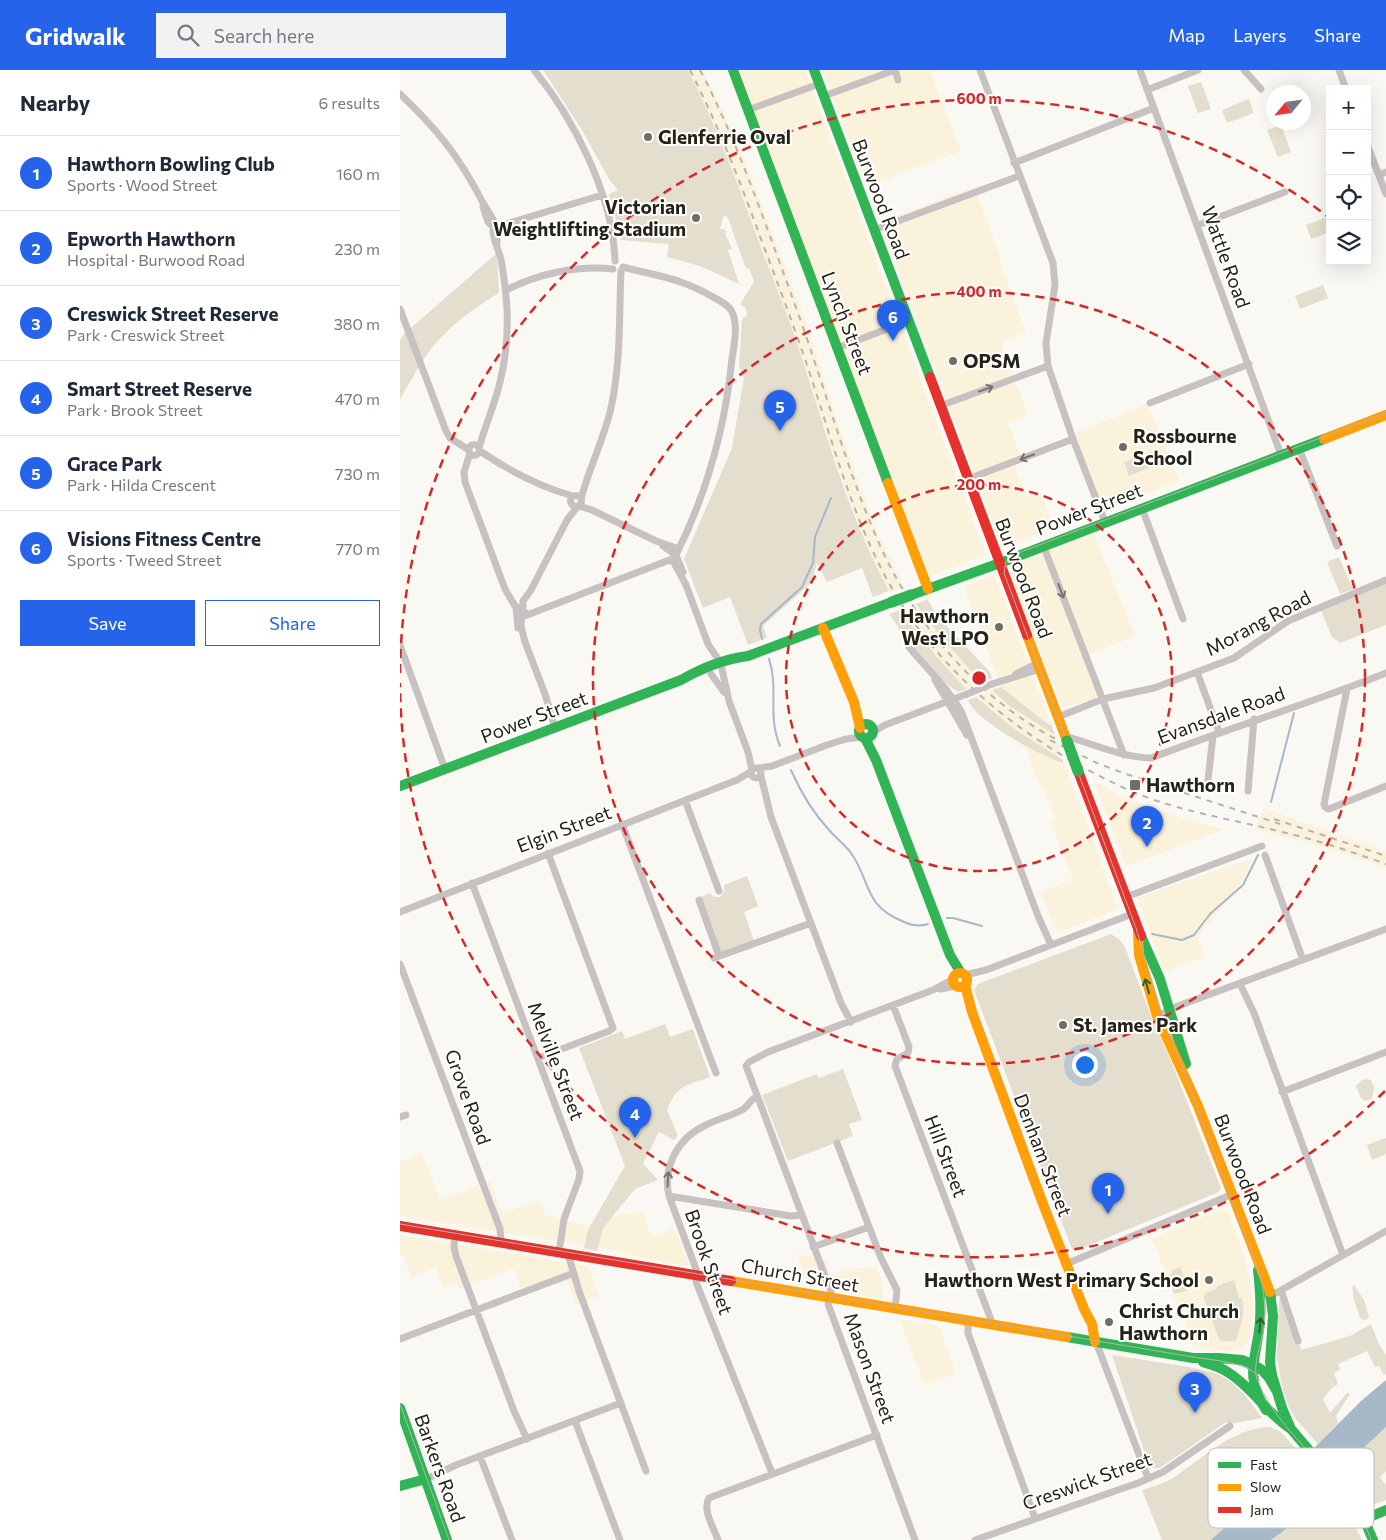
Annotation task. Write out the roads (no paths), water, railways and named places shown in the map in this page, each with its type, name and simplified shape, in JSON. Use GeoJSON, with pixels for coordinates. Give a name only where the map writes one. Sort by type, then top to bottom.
{"type":"FeatureCollection","features":[{"type":"Feature","properties":{"kind":"main road","name":"Lynch Street"},"geometry":{"type":"LineString","coordinates":[[733,70],[928,589]]}},
{"type":"Feature","properties":{"kind":"main road","name":"Burwood Road"},"geometry":{"type":"LineString","coordinates":[[814,70],[1138,931],[1152,954],[1198,1106]]}},
{"type":"Feature","properties":{"kind":"main road","name":"Power Street"},"geometry":{"type":"LineString","coordinates":[[400,786],[681,680],[698,678],[716,668],[735,664],[748,656],[1000,563],[1386,415]]}},
{"type":"Feature","properties":{"kind":"main road","name":"Denham Street"},"geometry":{"type":"LineString","coordinates":[[825,627],[1084,1308],[1094,1342]]}},
{"type":"Feature","properties":{"kind":"main road","name":"Burwood Road"},"geometry":{"type":"LineString","coordinates":[[1138,931],[1139,955],[1157,1016],[1198,1106],[1255,1254],[1265,1275],[1271,1296],[1273,1316],[1270,1359],[1276,1390]]}},
{"type":"Feature","properties":{"kind":"main road","name":"Church Street"},"geometry":{"type":"LineString","coordinates":[[400,1226],[1193,1358],[1227,1359],[1252,1363]]}},
{"type":"Feature","properties":{"kind":"main road","name":"Burwood Road"},"geometry":{"type":"LineString","coordinates":[[1266,1410],[1258,1399],[1251,1375],[1252,1363],[1271,1296]]}},
{"type":"Feature","properties":{"kind":"main road","name":"Church Street"},"geometry":{"type":"LineString","coordinates":[[1193,1358],[1231,1374],[1245,1386],[1266,1410]]}},
{"type":"Feature","properties":{"kind":"main road"},"geometry":{"type":"LineString","coordinates":[[1252,1363],[1268,1375],[1291,1429]]}},
{"type":"Feature","properties":{"kind":"main road","name":"Barkers Road"},"geometry":{"type":"LineString","coordinates":[[400,1408],[448,1540]]}},
{"type":"Feature","properties":{"kind":"main road"},"geometry":{"type":"LineString","coordinates":[[1266,1410],[1291,1429],[1307,1448]]}},
{"type":"Feature","properties":{"kind":"main road"},"geometry":{"type":"LineString","coordinates":[[400,1486],[425,1477]]}},
{"type":"Feature","properties":{"kind":"main road"},"geometry":{"type":"LineString","coordinates":[[1374,1515],[1386,1510]]}},
{"type":"Feature","properties":{"kind":"main road"},"geometry":{"type":"LineString","coordinates":[[1368,1528],[1373,1540]]}},
{"type":"Feature","properties":{"kind":"street"},"geometry":{"type":"LineString","coordinates":[[534,70],[573,127],[593,169],[602,195],[614,246],[620,290],[620,345],[615,385],[602,440],[585,483],[531,590],[528,603],[521,613],[525,642],[557,727]]}},
{"type":"Feature","properties":{"kind":"street"},"geometry":{"type":"LineString","coordinates":[[824,96],[895,70],[898,80]]}},
{"type":"Feature","properties":{"kind":"street"},"geometry":{"type":"LineString","coordinates":[[980,70],[1053,264],[1055,285],[1046,343],[1048,366],[1073,439],[1105,522]]}},
{"type":"Feature","properties":{"kind":"street","name":"Wattle Road"},"geometry":{"type":"LineString","coordinates":[[1140,70],[1281,455]]}},
{"type":"Feature","properties":{"kind":"street"},"geometry":{"type":"LineString","coordinates":[[1148,90],[1198,70]]}},
{"type":"Feature","properties":{"kind":"street"},"geometry":{"type":"LineString","coordinates":[[1244,70],[1262,88]]}},
{"type":"Feature","properties":{"kind":"street"},"geometry":{"type":"LineString","coordinates":[[1339,70],[1345,85]]}},
{"type":"Feature","properties":{"kind":"street"},"geometry":{"type":"LineString","coordinates":[[748,110],[819,84]]}},
{"type":"Feature","properties":{"kind":"street"},"geometry":{"type":"LineString","coordinates":[[400,94],[445,140],[466,170],[496,227],[497,245],[506,290],[507,329],[503,368],[500,383],[485,426],[465,469],[465,482],[505,589],[509,606],[521,613]]}},
{"type":"Feature","properties":{"kind":"street"},"geometry":{"type":"LineString","coordinates":[[1014,163],[1154,108]]}},
{"type":"Feature","properties":{"kind":"street"},"geometry":{"type":"LineString","coordinates":[[1371,152],[1382,174],[1386,194]]}},
{"type":"Feature","properties":{"kind":"street"},"geometry":{"type":"LineString","coordinates":[[874,230],[1019,176]]}},
{"type":"Feature","properties":{"kind":"street"},"geometry":{"type":"LineString","coordinates":[[1198,226],[1285,192]]}},
{"type":"Feature","properties":{"kind":"street"},"geometry":{"type":"LineString","coordinates":[[496,227],[602,195]]}},
{"type":"Feature","properties":{"kind":"street"},"geometry":{"type":"LineString","coordinates":[[506,290],[561,271],[618,267],[677,280],[702,290],[731,310],[734,323],[730,377],[720,436],[705,490],[676,555],[521,613]]}},
{"type":"Feature","properties":{"kind":"street"},"geometry":{"type":"LineString","coordinates":[[400,309],[446,431],[453,440],[656,541],[676,555],[848,1023],[893,1004],[1132,914]]}},
{"type":"Feature","properties":{"kind":"street"},"geometry":{"type":"LineString","coordinates":[[837,348],[908,321]]}},
{"type":"Feature","properties":{"kind":"street"},"geometry":{"type":"LineString","coordinates":[[1150,403],[1249,364]]}},
{"type":"Feature","properties":{"kind":"street"},"geometry":{"type":"LineString","coordinates":[[940,406],[1048,366]]}},
{"type":"Feature","properties":{"kind":"street"},"geometry":{"type":"LineString","coordinates":[[968,479],[1073,439]]}},
{"type":"Feature","properties":{"kind":"street"},"geometry":{"type":"LineString","coordinates":[[1299,448],[1337,546]]}},
{"type":"Feature","properties":{"kind":"street"},"geometry":{"type":"LineString","coordinates":[[1142,508],[1183,619]]}},
{"type":"Feature","properties":{"kind":"street"},"geometry":{"type":"LineString","coordinates":[[1043,545],[1124,755]]}},
{"type":"Feature","properties":{"kind":"street","name":"Morang Road"},"geometry":{"type":"LineString","coordinates":[[1058,717],[1103,699],[1154,688],[1234,658],[1288,621],[1386,580]]}},
{"type":"Feature","properties":{"kind":"street"},"geometry":{"type":"LineString","coordinates":[[708,644],[720,685],[729,701]]}},
{"type":"Feature","properties":{"kind":"street"},"geometry":{"type":"LineString","coordinates":[[400,645],[445,769]]}},
{"type":"Feature","properties":{"kind":"street"},"geometry":{"type":"LineString","coordinates":[[909,647],[942,684],[970,740],[1049,946]]}},
{"type":"Feature","properties":{"kind":"street","name":"Elgin Street"},"geometry":{"type":"LineString","coordinates":[[401,911],[772,766],[951,701],[1012,677],[1024,669],[1039,666]]}},
{"type":"Feature","properties":{"kind":"street"},"geometry":{"type":"LineString","coordinates":[[1197,672],[1216,734],[1207,790]]}},
{"type":"Feature","properties":{"kind":"street","name":"Evansdale Road"},"geometry":{"type":"LineString","coordinates":[[1066,739],[1136,758],[1151,758],[1386,673]]}},
{"type":"Feature","properties":{"kind":"street"},"geometry":{"type":"LineString","coordinates":[[1347,688],[1324,804],[1329,809],[1386,786]]}},
{"type":"Feature","properties":{"kind":"street"},"geometry":{"type":"LineString","coordinates":[[1248,791],[1254,720]]}},
{"type":"Feature","properties":{"kind":"street"},"geometry":{"type":"LineString","coordinates":[[685,800],[719,891]]}},
{"type":"Feature","properties":{"kind":"street"},"geometry":{"type":"LineString","coordinates":[[622,824],[716,1073]]}},
{"type":"Feature","properties":{"kind":"street"},"geometry":{"type":"LineString","coordinates":[[1126,897],[1262,846]]}},
{"type":"Feature","properties":{"kind":"street"},"geometry":{"type":"LineString","coordinates":[[538,1058],[610,1031],[613,1026],[548,853]]}},
{"type":"Feature","properties":{"kind":"street"},"geometry":{"type":"LineString","coordinates":[[1265,855],[1303,960]]}},
{"type":"Feature","properties":{"kind":"street","name":"Melville Street"},"geometry":{"type":"LineString","coordinates":[[472,883],[580,1171],[579,1179],[564,1219],[563,1253]]}},
{"type":"Feature","properties":{"kind":"street"},"geometry":{"type":"LineString","coordinates":[[699,900],[717,957],[811,923]]}},
{"type":"Feature","properties":{"kind":"street"},"geometry":{"type":"LineString","coordinates":[[1157,1016],[1386,929]]}},
{"type":"Feature","properties":{"kind":"street","name":"Grove Road"},"geometry":{"type":"LineString","coordinates":[[400,964],[500,1229],[501,1242]]}},
{"type":"Feature","properties":{"kind":"street"},"geometry":{"type":"LineString","coordinates":[[1242,983],[1343,1256]]}},
{"type":"Feature","properties":{"kind":"street","name":"Hill Street"},"geometry":{"type":"LineString","coordinates":[[893,1004],[909,1047],[908,1053],[897,1059],[895,1066],[993,1325]]}},
{"type":"Feature","properties":{"kind":"street","name":"Mason Street"},"geometry":{"type":"LineString","coordinates":[[848,1023],[764,1054],[747,1063],[746,1068],[831,1292],[829,1306],[915,1540]]}},
{"type":"Feature","properties":{"kind":"street"},"geometry":{"type":"LineString","coordinates":[[1282,1092],[1386,1052]]}},
{"type":"Feature","properties":{"kind":"street","name":"Brook Street"},"geometry":{"type":"LineString","coordinates":[[756,1097],[750,1100],[743,1110],[700,1128],[684,1140],[675,1153],[669,1167],[668,1181],[669,1196],[696,1268],[697,1283],[772,1473]]}},
{"type":"Feature","properties":{"kind":"street"},"geometry":{"type":"LineString","coordinates":[[837,1143],[881,1258],[897,1290],[895,1309]]}},
{"type":"Feature","properties":{"kind":"street"},"geometry":{"type":"LineString","coordinates":[[1066,1264],[1233,1194]]}},
{"type":"Feature","properties":{"kind":"street"},"geometry":{"type":"LineString","coordinates":[[669,1196],[792,1216],[801,1214]]}},
{"type":"Feature","properties":{"kind":"street"},"geometry":{"type":"LineString","coordinates":[[814,1247],[869,1227]]}},
{"type":"Feature","properties":{"kind":"street"},"geometry":{"type":"LineString","coordinates":[[1298,1341],[1271,1296],[1386,1232]]}},
{"type":"Feature","properties":{"kind":"street"},"geometry":{"type":"LineString","coordinates":[[455,1235],[454,1250],[525,1439]]}},
{"type":"Feature","properties":{"kind":"street"},"geometry":{"type":"LineString","coordinates":[[563,1253],[574,1272],[646,1471]]}},
{"type":"Feature","properties":{"kind":"street"},"geometry":{"type":"LineString","coordinates":[[400,1339],[574,1272]]}},
{"type":"Feature","properties":{"kind":"street"},"geometry":{"type":"LineString","coordinates":[[968,1321],[968,1333],[1035,1518]]}},
{"type":"Feature","properties":{"kind":"street","name":"Denham Street"},"geometry":{"type":"LineString","coordinates":[[1094,1342],[1148,1478]]}},
{"type":"Feature","properties":{"kind":"street"},"geometry":{"type":"LineString","coordinates":[[425,1477],[621,1403]]}},
{"type":"Feature","properties":{"kind":"street"},"geometry":{"type":"LineString","coordinates":[[575,1421],[620,1540]]}},
{"type":"Feature","properties":{"kind":"street","name":"Creswick Street"},"geometry":{"type":"LineString","coordinates":[[975,1540],[1163,1472],[1230,1426]]}},
{"type":"Feature","properties":{"kind":"street"},"geometry":{"type":"LineString","coordinates":[[718,1540],[706,1507],[708,1500],[712,1496],[877,1435]]}},
{"type":"Feature","properties":{"kind":"street"},"geometry":{"type":"LineString","coordinates":[[480,1456],[512,1540]]}},
{"type":"Feature","properties":{"kind":"water"},"geometry":{"type":"Polygon","coordinates":[[[1386,1380],[1386,1427],[1364,1448],[1314,1448],[1361,1401],[1386,1380]]]}},
{"type":"Feature","properties":{"kind":"water"},"geometry":{"type":"Polygon","coordinates":[[[1224,1528],[1286,1528],[1271,1540],[1211,1540],[1224,1528]]]}},
{"type":"Feature","properties":{"kind":"waterway"},"geometry":{"type":"LineString","coordinates":[[762,639],[761,624],[802,587],[813,563],[815,537],[831,498]]}},
{"type":"Feature","properties":{"kind":"waterway"},"geometry":{"type":"LineString","coordinates":[[769,659],[773,681],[774,724],[780,746]]}},
{"type":"Feature","properties":{"kind":"waterway"},"geometry":{"type":"LineString","coordinates":[[1271,802],[1294,713]]}},
{"type":"Feature","properties":{"kind":"waterway"},"geometry":{"type":"LineString","coordinates":[[791,770],[803,795],[813,810],[851,853],[869,891],[880,908],[889,915],[908,924],[928,924]]}},
{"type":"Feature","properties":{"kind":"waterway"},"geometry":{"type":"LineString","coordinates":[[1152,934],[1182,940],[1194,935],[1210,914],[1243,885],[1258,855]]}},
{"type":"Feature","properties":{"kind":"waterway"},"geometry":{"type":"LineString","coordinates":[[947,918],[982,926]]}},
{"type":"Feature","properties":{"kind":"tram line"},"geometry":{"type":"LineString","coordinates":[[1304,1448],[1268,1401],[1257,1379],[1256,1361],[1265,1314],[1264,1293],[1260,1274],[1162,1014],[1136,928],[1004,573],[1006,562],[1018,553],[1386,413]]}},
{"type":"Feature","properties":{"kind":"tram line"},"geometry":{"type":"LineString","coordinates":[[400,1224],[1219,1361],[1247,1368],[1259,1377]]}},
{"type":"Feature","properties":{"kind":"tram line"},"geometry":{"type":"LineString","coordinates":[[400,1404],[449,1540]]}},
{"type":"Feature","properties":{"kind":"tram line"},"geometry":{"type":"LineString","coordinates":[[1366,1528],[1371,1540]]}},
{"type":"Feature","properties":{"kind":"railway"},"geometry":{"type":"LineString","coordinates":[[690,70],[719,132],[745,196],[810,374],[851,499],[877,560],[892,589],[931,645],[978,694],[1005,716],[1061,755],[1122,787],[1181,808],[1309,839],[1386,864]]}},
{"type":"Feature","properties":{"kind":"railway"},"geometry":{"type":"LineString","coordinates":[[700,70],[731,135],[749,180],[799,315],[863,504],[883,552],[898,581],[934,635],[979,684],[1030,724],[1058,740]]}},
{"type":"Feature","properties":{"kind":"railway"},"geometry":{"type":"LineString","coordinates":[[1050,740],[1097,763],[1126,774],[1280,824]]}},
{"type":"Feature","properties":{"kind":"railway"},"geometry":{"type":"LineString","coordinates":[[1274,819],[1386,856]]}},
{"type":"Feature","properties":{"kind":"place","name":"Glenferrie Oval"},"geometry":{"type":"Point","coordinates":[648,137]}},
{"type":"Feature","properties":{"kind":"place","name":"Victorian Weightlifting Stadium"},"geometry":{"type":"Point","coordinates":[696,218]}},
{"type":"Feature","properties":{"kind":"place","name":"Visions Fitness Centre"},"geometry":{"type":"Point","coordinates":[893,341]}},
{"type":"Feature","properties":{"kind":"place","name":"OPSM"},"geometry":{"type":"Point","coordinates":[953,361]}},
{"type":"Feature","properties":{"kind":"place","name":"Grace Park"},"geometry":{"type":"Point","coordinates":[780,431]}},
{"type":"Feature","properties":{"kind":"place","name":"Rossbourne School"},"geometry":{"type":"Point","coordinates":[1123,447]}},
{"type":"Feature","properties":{"kind":"place","name":"Hawthorn West LPO"},"geometry":{"type":"Point","coordinates":[999,627]}},
{"type":"Feature","properties":{"kind":"place","name":"Hawthorn"},"geometry":{"type":"Point","coordinates":[1135,785]}},
{"type":"Feature","properties":{"kind":"place","name":"Epworth Hawthorn"},"geometry":{"type":"Point","coordinates":[1147,847]}},
{"type":"Feature","properties":{"kind":"place","name":"St. James Park"},"geometry":{"type":"Point","coordinates":[1063,1025]}},
{"type":"Feature","properties":{"kind":"place","name":"Smart Street Reserve"},"geometry":{"type":"Point","coordinates":[635,1138]}},
{"type":"Feature","properties":{"kind":"place","name":"Hawthorn Bowling Club"},"geometry":{"type":"Point","coordinates":[1108,1214]}},
{"type":"Feature","properties":{"kind":"place","name":"Hawthorn West Primary School"},"geometry":{"type":"Point","coordinates":[1209,1280]}},
{"type":"Feature","properties":{"kind":"place","name":"Christ Church Hawthorn"},"geometry":{"type":"Point","coordinates":[1109,1322]}},
{"type":"Feature","properties":{"kind":"place","name":"Creswick Street Reserve"},"geometry":{"type":"Point","coordinates":[1195,1413]}}]}
